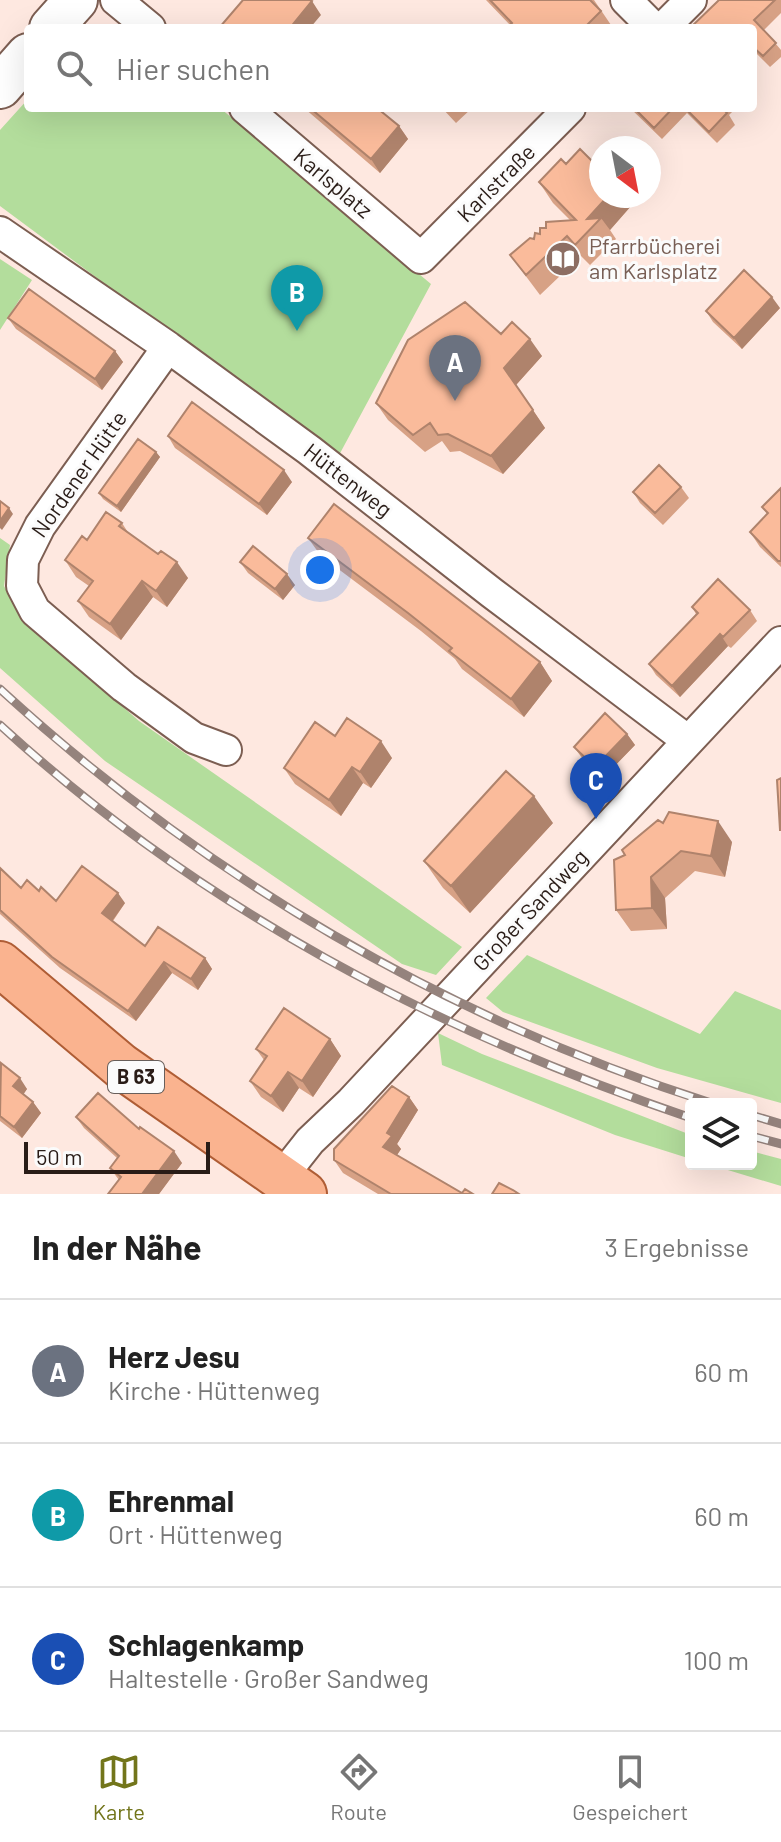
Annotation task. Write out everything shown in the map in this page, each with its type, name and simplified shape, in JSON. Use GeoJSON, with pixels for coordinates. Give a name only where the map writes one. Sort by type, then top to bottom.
{"type":"FeatureCollection","features":[{"type":"Feature","properties":{"kind":"main road"},"geometry":{"type":"LineString","coordinates":[[55,24],[76,0]]}},
{"type":"Feature","properties":{"kind":"main road"},"geometry":{"type":"LineString","coordinates":[[0,87],[24,60]]}},
{"type":"Feature","properties":{"kind":"main road","name":"B 63"},"geometry":{"type":"LineString","coordinates":[[0,964],[121,1066],[292,1187]]}},
{"type":"Feature","properties":{"kind":"street"},"geometry":{"type":"LineString","coordinates":[[116,0],[145,24]]}},
{"type":"Feature","properties":{"kind":"street"},"geometry":{"type":"LineString","coordinates":[[626,0],[650,24]]}},
{"type":"Feature","properties":{"kind":"street"},"geometry":{"type":"LineString","coordinates":[[667,24],[691,0]]}},
{"type":"Feature","properties":{"kind":"street","name":"Karlsplatz"},"geometry":{"type":"LineString","coordinates":[[250,112],[421,258]]}},
{"type":"Feature","properties":{"kind":"street","name":"Karlstraße"},"geometry":{"type":"LineString","coordinates":[[421,258],[566,112]]}},
{"type":"Feature","properties":{"kind":"street","name":"Hüttenweg"},"geometry":{"type":"LineString","coordinates":[[0,232],[168,347],[309,450],[687,740]]}},
{"type":"Feature","properties":{"kind":"street","name":"Nordener Hütte"},"geometry":{"type":"LineString","coordinates":[[168,347],[40,526],[23,560],[22,586],[35,611],[124,687],[194,738],[226,750]]}},
{"type":"Feature","properties":{"kind":"street","name":"Großer Sandweg"},"geometry":{"type":"LineString","coordinates":[[292,1187],[310,1141],[351,1102],[781,642]]}},
{"type":"Feature","properties":{"kind":"green space"},"geometry":{"type":"Polygon","coordinates":[[[24,103],[24,112],[225,112],[431,284],[338,457],[0,206],[0,130],[24,103]]]}},
{"type":"Feature","properties":{"kind":"green space"},"geometry":{"type":"Polygon","coordinates":[[[0,259],[32,280],[0,330],[0,259]]]}},
{"type":"Feature","properties":{"kind":"green space"},"geometry":{"type":"Polygon","coordinates":[[[0,538],[10,545],[4,586],[21,617],[139,721],[462,947],[436,975],[402,964],[105,761],[0,668],[0,538]]]}},
{"type":"Feature","properties":{"kind":"green space"},"geometry":{"type":"Polygon","coordinates":[[[527,955],[700,1034],[735,991],[781,1010],[781,1103],[657,1068],[503,1012],[486,998],[527,955]]]}},
{"type":"Feature","properties":{"kind":"green space"},"geometry":{"type":"Polygon","coordinates":[[[438,1033],[482,1054],[685,1133],[685,1157],[615,1135],[442,1065],[438,1033]]]}},
{"type":"Feature","properties":{"kind":"green space"},"geometry":{"type":"Polygon","coordinates":[[[757,1153],[781,1159],[781,1186],[728,1170],[757,1170],[757,1153]]]}},
{"type":"Feature","properties":{"kind":"building"},"geometry":{"type":"Polygon","coordinates":[[[243,0],[312,1],[293,24],[222,24],[243,0]]]}},
{"type":"Feature","properties":{"kind":"building"},"geometry":{"type":"Polygon","coordinates":[[[490,0],[590,0],[601,11],[588,24],[512,23],[490,0]]]}},
{"type":"Feature","properties":{"kind":"building"},"geometry":{"type":"Polygon","coordinates":[[[719,0],[775,0],[754,20],[776,43],[763,56],[757,51],[757,24],[694,24],[719,0]]]}},
{"type":"Feature","properties":{"kind":"building"},"geometry":{"type":"Polygon","coordinates":[[[315,112],[382,112],[399,126],[371,159],[315,112]]]}},
{"type":"Feature","properties":{"kind":"building"},"geometry":{"type":"Polygon","coordinates":[[[638,112],[669,112],[654,128],[638,112]]]}},
{"type":"Feature","properties":{"kind":"building"},"geometry":{"type":"Polygon","coordinates":[[[689,112],[727,113],[709,132],[689,112]]]}},
{"type":"Feature","properties":{"kind":"building"},"geometry":{"type":"Polygon","coordinates":[[[580,149],[589,158],[589,208],[597,208],[587,219],[601,218],[575,245],[567,236],[526,275],[510,255],[530,238],[534,239],[535,233],[540,234],[540,228],[546,228],[546,222],[576,220],[539,182],[561,159],[566,164],[580,149]]]}},
{"type":"Feature","properties":{"kind":"building"},"geometry":{"type":"Polygon","coordinates":[[[744,270],[772,297],[734,338],[706,311],[744,270]]]}},
{"type":"Feature","properties":{"kind":"building"},"geometry":{"type":"Polygon","coordinates":[[[29,289],[115,351],[95,379],[8,318],[29,289]]]}},
{"type":"Feature","properties":{"kind":"building"},"geometry":{"type":"Polygon","coordinates":[[[465,302],[501,334],[512,322],[530,339],[504,368],[533,410],[491,456],[448,434],[438,435],[430,423],[413,435],[376,403],[408,340],[465,302]]]}},
{"type":"Feature","properties":{"kind":"building"},"geometry":{"type":"Polygon","coordinates":[[[192,402],[284,470],[259,504],[168,436],[192,402]]]}},
{"type":"Feature","properties":{"kind":"building"},"geometry":{"type":"Polygon","coordinates":[[[138,439],[156,452],[117,506],[99,493],[138,439]]]}},
{"type":"Feature","properties":{"kind":"building"},"geometry":{"type":"Polygon","coordinates":[[[659,465],[681,487],[655,513],[633,492],[659,465]]]}},
{"type":"Feature","properties":{"kind":"building"},"geometry":{"type":"Polygon","coordinates":[[[781,488],[781,561],[778,561],[750,532],[768,513],[762,507],[781,488]]]}},
{"type":"Feature","properties":{"kind":"building"},"geometry":{"type":"Polygon","coordinates":[[[0,501],[9,508],[0,521],[0,501]]]}},
{"type":"Feature","properties":{"kind":"building"},"geometry":{"type":"Polygon","coordinates":[[[334,504],[540,662],[511,699],[449,651],[452,648],[408,613],[308,538],[334,504]]]}},
{"type":"Feature","properties":{"kind":"building"},"geometry":{"type":"Polygon","coordinates":[[[106,512],[122,523],[119,526],[158,554],[161,551],[177,562],[156,591],[142,581],[110,624],[78,601],[93,581],[65,560],[82,536],[87,540],[106,512]]]}},
{"type":"Feature","properties":{"kind":"building"},"geometry":{"type":"Polygon","coordinates":[[[253,546],[287,574],[275,589],[240,562],[253,546]]]}},
{"type":"Feature","properties":{"kind":"building"},"geometry":{"type":"Polygon","coordinates":[[[718,579],[750,610],[723,637],[720,634],[672,686],[649,664],[698,613],[692,607],[718,579]]]}},
{"type":"Feature","properties":{"kind":"building"},"geometry":{"type":"Polygon","coordinates":[[[605,713],[627,734],[595,767],[574,747],[605,713]]]}},
{"type":"Feature","properties":{"kind":"building"},"geometry":{"type":"Polygon","coordinates":[[[347,718],[381,741],[360,772],[352,767],[329,800],[284,768],[315,722],[335,736],[347,718]]]}},
{"type":"Feature","properties":{"kind":"building"},"geometry":{"type":"Polygon","coordinates":[[[506,771],[534,796],[451,886],[424,861],[506,771]]]}},
{"type":"Feature","properties":{"kind":"building"},"geometry":{"type":"Polygon","coordinates":[[[781,778],[781,830],[780,830],[777,780],[781,778]]]}},
{"type":"Feature","properties":{"kind":"building"},"geometry":{"type":"Polygon","coordinates":[[[669,812],[718,821],[711,856],[681,851],[651,877],[652,908],[616,910],[614,860],[625,855],[622,850],[658,820],[663,823],[669,812]]]}},
{"type":"Feature","properties":{"kind":"building"},"geometry":{"type":"Polygon","coordinates":[[[82,866],[118,893],[102,913],[145,946],[158,927],[205,958],[191,979],[164,962],[128,1011],[52,957],[0,910],[0,868],[21,888],[27,880],[39,891],[41,887],[56,901],[82,866]]]}},
{"type":"Feature","properties":{"kind":"building"},"geometry":{"type":"Polygon","coordinates":[[[284,1008],[330,1039],[302,1081],[288,1072],[271,1096],[250,1081],[267,1056],[256,1049],[284,1008]]]}},
{"type":"Feature","properties":{"kind":"building"},"geometry":{"type":"Polygon","coordinates":[[[1,1063],[20,1078],[13,1086],[33,1102],[14,1127],[0,1116],[1,1063]]]}},
{"type":"Feature","properties":{"kind":"building"},"geometry":{"type":"Polygon","coordinates":[[[392,1086],[409,1097],[387,1133],[392,1136],[383,1147],[462,1193],[465,1189],[473,1194],[391,1194],[334,1160],[334,1149],[392,1086]]]}},
{"type":"Feature","properties":{"kind":"building"},"geometry":{"type":"Polygon","coordinates":[[[98,1093],[139,1129],[174,1151],[142,1194],[108,1194],[121,1177],[110,1168],[119,1156],[76,1117],[98,1093]]]}},
{"type":"Feature","properties":{"kind":"building"},"geometry":{"type":"Polygon","coordinates":[[[499,1183],[513,1190],[519,1194],[492,1194],[499,1183]]]}},
{"type":"Feature","properties":{"kind":"railway"},"geometry":{"type":"LineString","coordinates":[[0,689],[79,758],[161,822],[246,881],[334,936],[425,985],[519,1030],[615,1070],[697,1098]]}},
{"type":"Feature","properties":{"kind":"railway"},"geometry":{"type":"LineString","coordinates":[[0,725],[77,791],[157,852],[239,907],[325,958],[503,1046],[685,1116]]}},
{"type":"Feature","properties":{"kind":"railway"},"geometry":{"type":"LineString","coordinates":[[757,1117],[781,1124]]}},
{"type":"Feature","properties":{"kind":"railway"},"geometry":{"type":"LineString","coordinates":[[757,1138],[781,1144]]}},
{"type":"Feature","properties":{"kind":"place","name":"Pfarrbücherei am Karlsplatz"},"geometry":{"type":"Point","coordinates":[563,259]}},
{"type":"Feature","properties":{"kind":"place","name":"Ehrenmal"},"geometry":{"type":"Point","coordinates":[297,331]}},
{"type":"Feature","properties":{"kind":"place","name":"Herz Jesu"},"geometry":{"type":"Point","coordinates":[455,401]}},
{"type":"Feature","properties":{"kind":"place","name":"Schlagenkamp"},"geometry":{"type":"Point","coordinates":[596,819]}}]}
